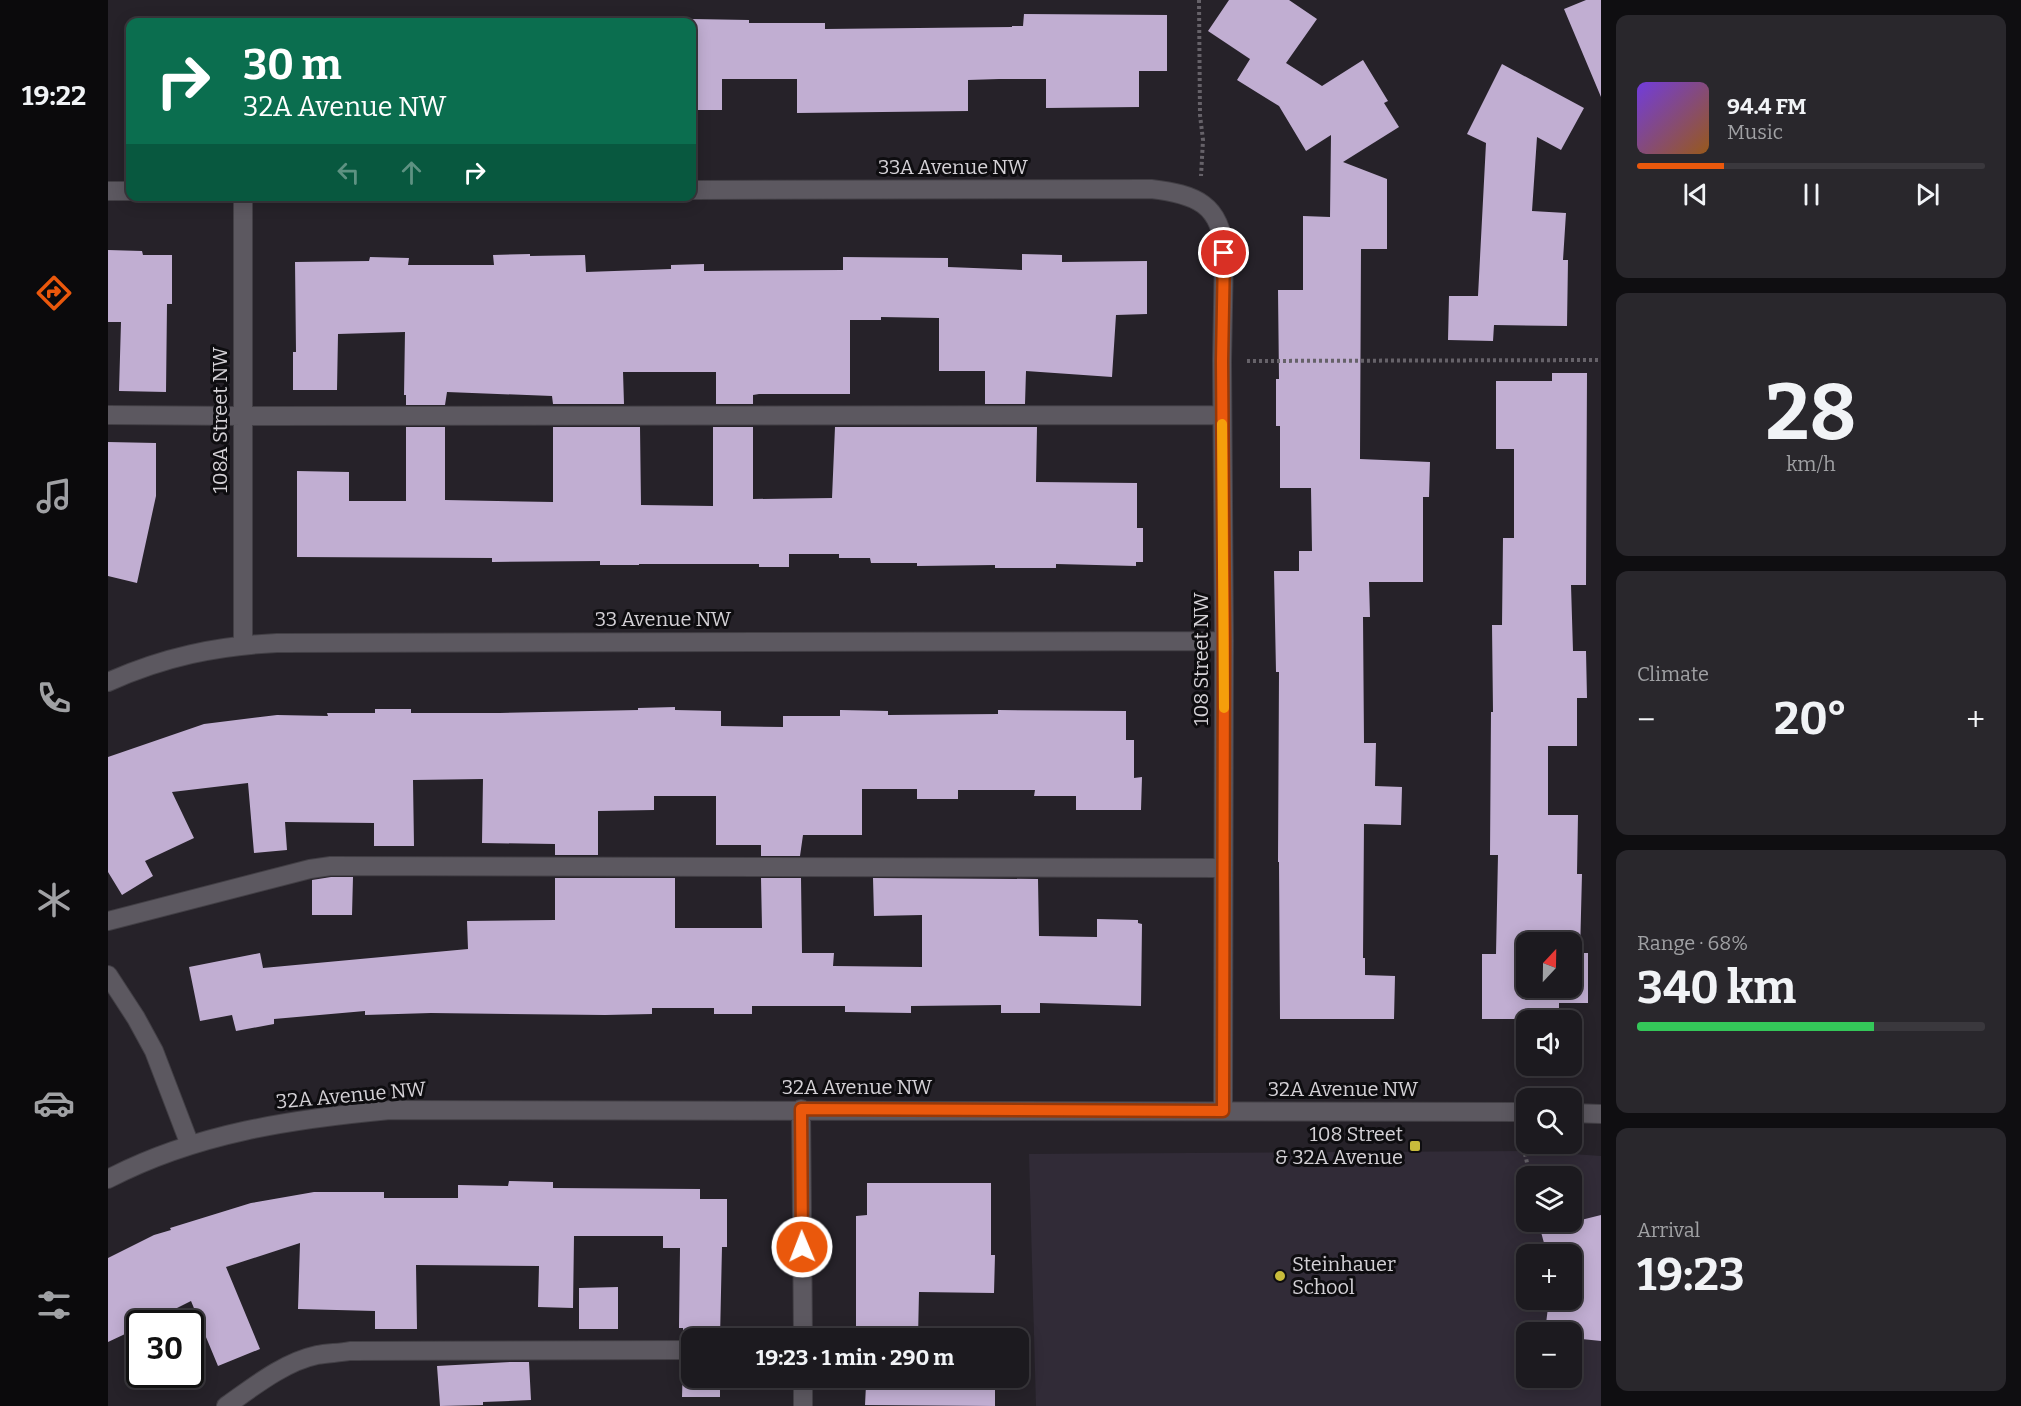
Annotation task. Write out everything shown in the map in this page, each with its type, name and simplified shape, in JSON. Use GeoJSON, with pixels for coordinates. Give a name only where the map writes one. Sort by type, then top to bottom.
{"type":"FeatureCollection","features":[{"type":"Feature","properties":{"kind":"street","name":"33A Avenue NW"},"geometry":{"type":"LineString","coordinates":[[696,190],[1151,189],[1175,192],[1205,205]]}},
{"type":"Feature","properties":{"kind":"street"},"geometry":{"type":"LineString","coordinates":[[108,191],[126,191]]}},
{"type":"Feature","properties":{"kind":"street","name":"108A Street NW"},"geometry":{"type":"LineString","coordinates":[[243,201],[243,644]]}},
{"type":"Feature","properties":{"kind":"street","name":"108 Street NW"},"geometry":{"type":"LineString","coordinates":[[1205,205],[1219,223],[1223,237],[1223,1111]]}},
{"type":"Feature","properties":{"kind":"street"},"geometry":{"type":"LineString","coordinates":[[108,415],[1222,415]]}},
{"type":"Feature","properties":{"kind":"street","name":"33 Avenue NW"},"geometry":{"type":"LineString","coordinates":[[108,682],[130,672],[183,655],[243,644],[1224,641]]}},
{"type":"Feature","properties":{"kind":"street"},"geometry":{"type":"LineString","coordinates":[[108,921],[309,869],[331,866],[1223,868]]}},
{"type":"Feature","properties":{"kind":"street"},"geometry":{"type":"LineString","coordinates":[[108,975],[154,1051],[190,1145]]}},
{"type":"Feature","properties":{"kind":"street"},"geometry":{"type":"LineString","coordinates":[[801,1109],[803,1328]]}},
{"type":"Feature","properties":{"kind":"street","name":"32A Avenue NW"},"geometry":{"type":"LineString","coordinates":[[108,1179],[190,1145],[259,1126],[323,1116],[390,1110],[1516,1112]]}},
{"type":"Feature","properties":{"kind":"street"},"geometry":{"type":"LineString","coordinates":[[1582,1113],[1601,1114]]}},
{"type":"Feature","properties":{"kind":"street"},"geometry":{"type":"LineString","coordinates":[[226,1406],[291,1365],[315,1356],[350,1351],[681,1350]]}},
{"type":"Feature","properties":{"kind":"street"},"geometry":{"type":"LineString","coordinates":[[803,1388],[803,1406]]}},
{"type":"Feature","properties":{"kind":"path"},"geometry":{"type":"LineString","coordinates":[[1199,0],[1200,116],[1205,205]]}},
{"type":"Feature","properties":{"kind":"path"},"geometry":{"type":"LineString","coordinates":[[1222,361],[1601,360]]}},
{"type":"Feature","properties":{"kind":"shaded area","name":"Steinhauer School"},"geometry":{"type":"Polygon","coordinates":[[[1516,1151],[1516,1154],[1601,1156],[1601,1406],[1036,1406],[1029,1154],[1516,1151]]]}},
{"type":"Feature","properties":{"kind":"building"},"geometry":{"type":"Polygon","coordinates":[[[1229,0],[1289,0],[1317,19],[1286,63],[1322,86],[1363,60],[1388,101],[1384,103],[1399,127],[1343,162],[1387,179],[1387,249],[1361,249],[1360,459],[1430,462],[1429,497],[1423,497],[1423,582],[1369,582],[1370,617],[1363,617],[1364,743],[1376,743],[1375,786],[1402,787],[1401,825],[1364,824],[1363,958],[1365,958],[1365,975],[1395,976],[1394,1019],[1280,1019],[1279,672],[1276,672],[1274,571],[1299,571],[1299,551],[1312,551],[1311,488],[1280,488],[1280,426],[1276,426],[1276,379],[1279,379],[1278,290],[1303,290],[1303,216],[1330,217],[1331,135],[1306,151],[1279,106],[1237,80],[1250,59],[1208,31],[1229,0]]]}},
{"type":"Feature","properties":{"kind":"building"},"geometry":{"type":"Polygon","coordinates":[[[1586,0],[1601,0],[1601,97],[1564,9],[1586,0]]]}},
{"type":"Feature","properties":{"kind":"building"},"geometry":{"type":"Polygon","coordinates":[[[1024,14],[1167,15],[1167,71],[1139,71],[1139,107],[1046,108],[1046,79],[999,79],[968,80],[968,111],[797,113],[797,79],[722,79],[722,110],[696,110],[696,19],[749,20],[749,23],[825,23],[825,29],[1023,26],[1024,14]]]}},
{"type":"Feature","properties":{"kind":"building"},"geometry":{"type":"Polygon","coordinates":[[[1502,64],[1584,108],[1561,150],[1537,137],[1532,211],[1566,213],[1563,260],[1568,260],[1567,326],[1494,325],[1493,341],[1448,340],[1449,296],[1478,296],[1486,143],[1467,134],[1502,64]]]}},
{"type":"Feature","properties":{"kind":"building"},"geometry":{"type":"Polygon","coordinates":[[[108,250],[142,251],[143,255],[172,255],[172,304],[167,304],[166,392],[119,391],[121,322],[108,322],[108,250]]]}},
{"type":"Feature","properties":{"kind":"building"},"geometry":{"type":"Polygon","coordinates":[[[530,254],[530,256],[585,255],[586,272],[671,269],[671,265],[704,264],[704,271],[843,270],[843,257],[948,258],[948,267],[1022,270],[1022,254],[1062,255],[1062,262],[1147,261],[1147,314],[1116,315],[1112,377],[1026,371],[1025,404],[985,404],[985,371],[939,371],[939,318],[881,317],[881,320],[850,320],[850,394],[759,394],[753,395],[753,404],[716,404],[716,372],[623,372],[624,404],[553,404],[552,396],[447,392],[445,405],[406,405],[406,395],[404,395],[405,332],[338,334],[337,390],[293,390],[293,352],[296,352],[295,262],[369,261],[370,257],[409,258],[408,265],[494,265],[493,255],[530,254]]]}},
{"type":"Feature","properties":{"kind":"building"},"geometry":{"type":"Polygon","coordinates":[[[1552,373],[1587,373],[1586,585],[1571,585],[1573,651],[1586,651],[1587,698],[1577,698],[1577,746],[1548,746],[1548,815],[1578,815],[1577,874],[1582,874],[1581,932],[1516,932],[1516,998],[1582,998],[1582,953],[1588,953],[1588,1003],[1559,1003],[1559,1010],[1516,1010],[1516,1019],[1482,1019],[1482,954],[1496,954],[1498,855],[1490,855],[1492,625],[1502,625],[1503,538],[1514,538],[1514,449],[1496,449],[1496,381],[1552,381],[1552,373]]]}},
{"type":"Feature","properties":{"kind":"building"},"geometry":{"type":"Polygon","coordinates":[[[406,427],[445,427],[445,500],[553,502],[553,427],[640,427],[641,505],[713,506],[713,427],[753,427],[753,499],[832,498],[835,427],[1037,427],[1036,482],[1137,483],[1137,528],[1143,528],[1143,562],[1136,562],[1136,566],[1056,564],[1056,568],[995,568],[995,565],[917,566],[917,563],[871,563],[870,558],[839,558],[839,554],[789,554],[789,567],[759,567],[759,564],[600,565],[600,561],[492,562],[492,558],[297,557],[297,471],[349,472],[349,501],[406,501],[406,427]]]}},
{"type":"Feature","properties":{"kind":"building"},"geometry":{"type":"Polygon","coordinates":[[[108,442],[156,443],[156,496],[137,583],[108,576],[108,442]]]}},
{"type":"Feature","properties":{"kind":"building"},"geometry":{"type":"Polygon","coordinates":[[[675,707],[675,710],[721,711],[721,726],[783,727],[783,716],[840,716],[840,710],[888,711],[888,715],[998,714],[998,710],[1126,711],[1126,740],[1134,740],[1134,778],[1142,777],[1141,810],[1076,810],[1076,796],[1034,796],[1035,790],[958,790],[958,799],[917,799],[917,789],[862,789],[862,835],[803,835],[800,856],[761,856],[761,845],[716,845],[716,796],[654,796],[654,810],[598,811],[598,855],[555,855],[555,844],[482,843],[483,779],[413,780],[414,846],[374,846],[374,823],[285,822],[287,850],[254,853],[248,783],[172,792],[194,838],[145,861],[153,876],[122,895],[108,872],[108,757],[204,724],[277,715],[328,716],[327,713],[375,713],[375,709],[411,709],[411,713],[500,713],[675,707]]]}},
{"type":"Feature","properties":{"kind":"building"},"geometry":{"type":"Polygon","coordinates":[[[353,877],[352,915],[312,915],[312,880],[353,877]]]}},
{"type":"Feature","properties":{"kind":"building"},"geometry":{"type":"Polygon","coordinates":[[[555,878],[675,878],[675,928],[762,928],[761,878],[801,878],[802,953],[834,953],[833,966],[922,967],[922,915],[874,916],[873,878],[1038,879],[1039,936],[1097,937],[1097,919],[1138,920],[1138,923],[1142,924],[1141,1006],[1040,1003],[1040,1013],[1001,1013],[1001,1005],[911,1006],[911,1013],[845,1012],[845,1006],[752,1006],[752,1014],[714,1014],[714,1008],[652,1008],[652,1014],[605,1015],[431,1013],[365,1015],[365,1011],[274,1019],[274,1024],[236,1031],[232,1015],[200,1021],[189,967],[260,953],[263,968],[468,949],[467,921],[555,920],[555,878]]]}},
{"type":"Feature","properties":{"kind":"building"},"geometry":{"type":"Polygon","coordinates":[[[509,1181],[553,1182],[553,1188],[700,1189],[700,1199],[727,1199],[727,1247],[722,1247],[720,1328],[679,1328],[680,1248],[663,1248],[663,1236],[574,1236],[573,1308],[538,1307],[539,1266],[416,1265],[417,1329],[375,1329],[375,1311],[298,1309],[300,1243],[226,1267],[260,1349],[218,1366],[204,1332],[204,1310],[195,1310],[191,1301],[173,1310],[126,1310],[126,1334],[108,1342],[108,1258],[154,1235],[171,1230],[170,1228],[251,1203],[314,1192],[384,1192],[384,1198],[458,1198],[458,1185],[508,1186],[509,1181]]]}},
{"type":"Feature","properties":{"kind":"building"},"geometry":{"type":"Polygon","coordinates":[[[867,1183],[991,1183],[991,1255],[995,1255],[994,1293],[919,1292],[918,1328],[856,1328],[856,1216],[867,1215],[867,1183]]]}},
{"type":"Feature","properties":{"kind":"building"},"geometry":{"type":"Polygon","coordinates":[[[1601,1215],[1601,1341],[1582,1339],[1582,1322],[1546,1322],[1548,1310],[1582,1310],[1582,1244],[1544,1244],[1541,1232],[1582,1232],[1582,1220],[1601,1215]]]}},
{"type":"Feature","properties":{"kind":"building"},"geometry":{"type":"Polygon","coordinates":[[[618,1287],[618,1329],[579,1329],[579,1288],[618,1287]]]}},
{"type":"Feature","properties":{"kind":"building"},"geometry":{"type":"Polygon","coordinates":[[[529,1362],[531,1400],[483,1402],[483,1405],[440,1406],[437,1366],[529,1362]]]}},
{"type":"Feature","properties":{"kind":"building"},"geometry":{"type":"Polygon","coordinates":[[[682,1388],[720,1388],[720,1397],[682,1397],[682,1388]]]}},
{"type":"Feature","properties":{"kind":"building"},"geometry":{"type":"Polygon","coordinates":[[[866,1388],[995,1388],[995,1406],[865,1405],[866,1388]]]}},
{"type":"Feature","properties":{"kind":"slow traffic"},"geometry":{"type":"LineString","coordinates":[[1222,424],[1224,708]]}},
{"type":"Feature","properties":{"kind":"place","name":"108 Street & 32A Avenue"},"geometry":{"type":"Point","coordinates":[1415,1146]}},
{"type":"Feature","properties":{"kind":"place","name":"Steinhauer School"},"geometry":{"type":"Point","coordinates":[1280,1276]}},
{"type":"Feature","properties":{"kind":"route"},"geometry":{"type":"LineString","coordinates":[[802,1247],[801,1109],[1223,1111],[1222,361],[1224,253]]}}]}
